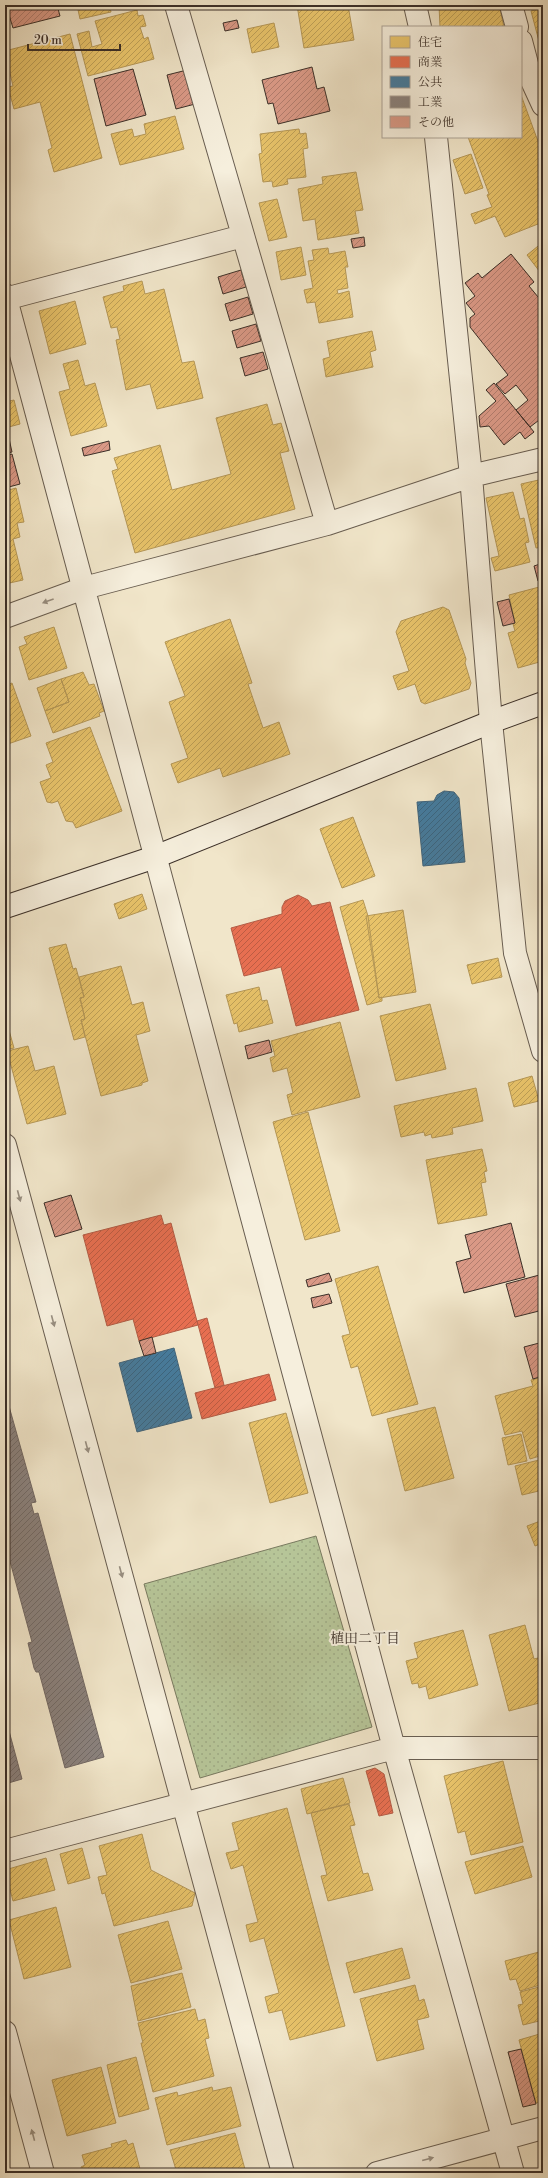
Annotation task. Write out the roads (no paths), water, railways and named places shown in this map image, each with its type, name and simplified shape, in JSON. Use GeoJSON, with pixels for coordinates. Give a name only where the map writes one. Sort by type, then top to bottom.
{"type":"FeatureCollection","features":[{"type":"Feature","properties":{"kind":"street"},"geometry":{"type":"LineString","coordinates":[[176,5],[327,524]]}},
{"type":"Feature","properties":{"kind":"street"},"geometry":{"type":"LineString","coordinates":[[415,5],[420,26]]}},
{"type":"Feature","properties":{"kind":"street"},"geometry":{"type":"LineString","coordinates":[[511,5],[517,26]]}},
{"type":"Feature","properties":{"kind":"street"},"geometry":{"type":"LineString","coordinates":[[522,43],[537,77],[543,105]]}},
{"type":"Feature","properties":{"kind":"street"},"geometry":{"type":"LineString","coordinates":[[436,138],[471,476],[491,722],[515,953],[543,1051]]}},
{"type":"Feature","properties":{"kind":"street"},"geometry":{"type":"LineString","coordinates":[[243,236],[5,298],[394,1748],[502,2139],[513,2173]]}},
{"type":"Feature","properties":{"kind":"street"},"geometry":{"type":"LineString","coordinates":[[5,616],[84,588],[327,524],[471,476],[543,459]]}},
{"type":"Feature","properties":{"kind":"street"},"geometry":{"type":"LineString","coordinates":[[5,907],[155,857],[491,722],[543,703]]}},
{"type":"Feature","properties":{"kind":"street"},"geometry":{"type":"LineString","coordinates":[[5,1145],[283,2173]]}},
{"type":"Feature","properties":{"kind":"street"},"geometry":{"type":"LineString","coordinates":[[5,1851],[394,1748],[543,1748]]}},
{"type":"Feature","properties":{"kind":"street"},"geometry":{"type":"LineString","coordinates":[[5,2032],[43,2173]]}},
{"type":"Feature","properties":{"kind":"street"},"geometry":{"type":"LineString","coordinates":[[377,2173],[543,2128]]}},
{"type":"Feature","properties":{"kind":"district","name":"植田二丁目"},"geometry":{"type":"Point","coordinates":[365,1639]}}]}
